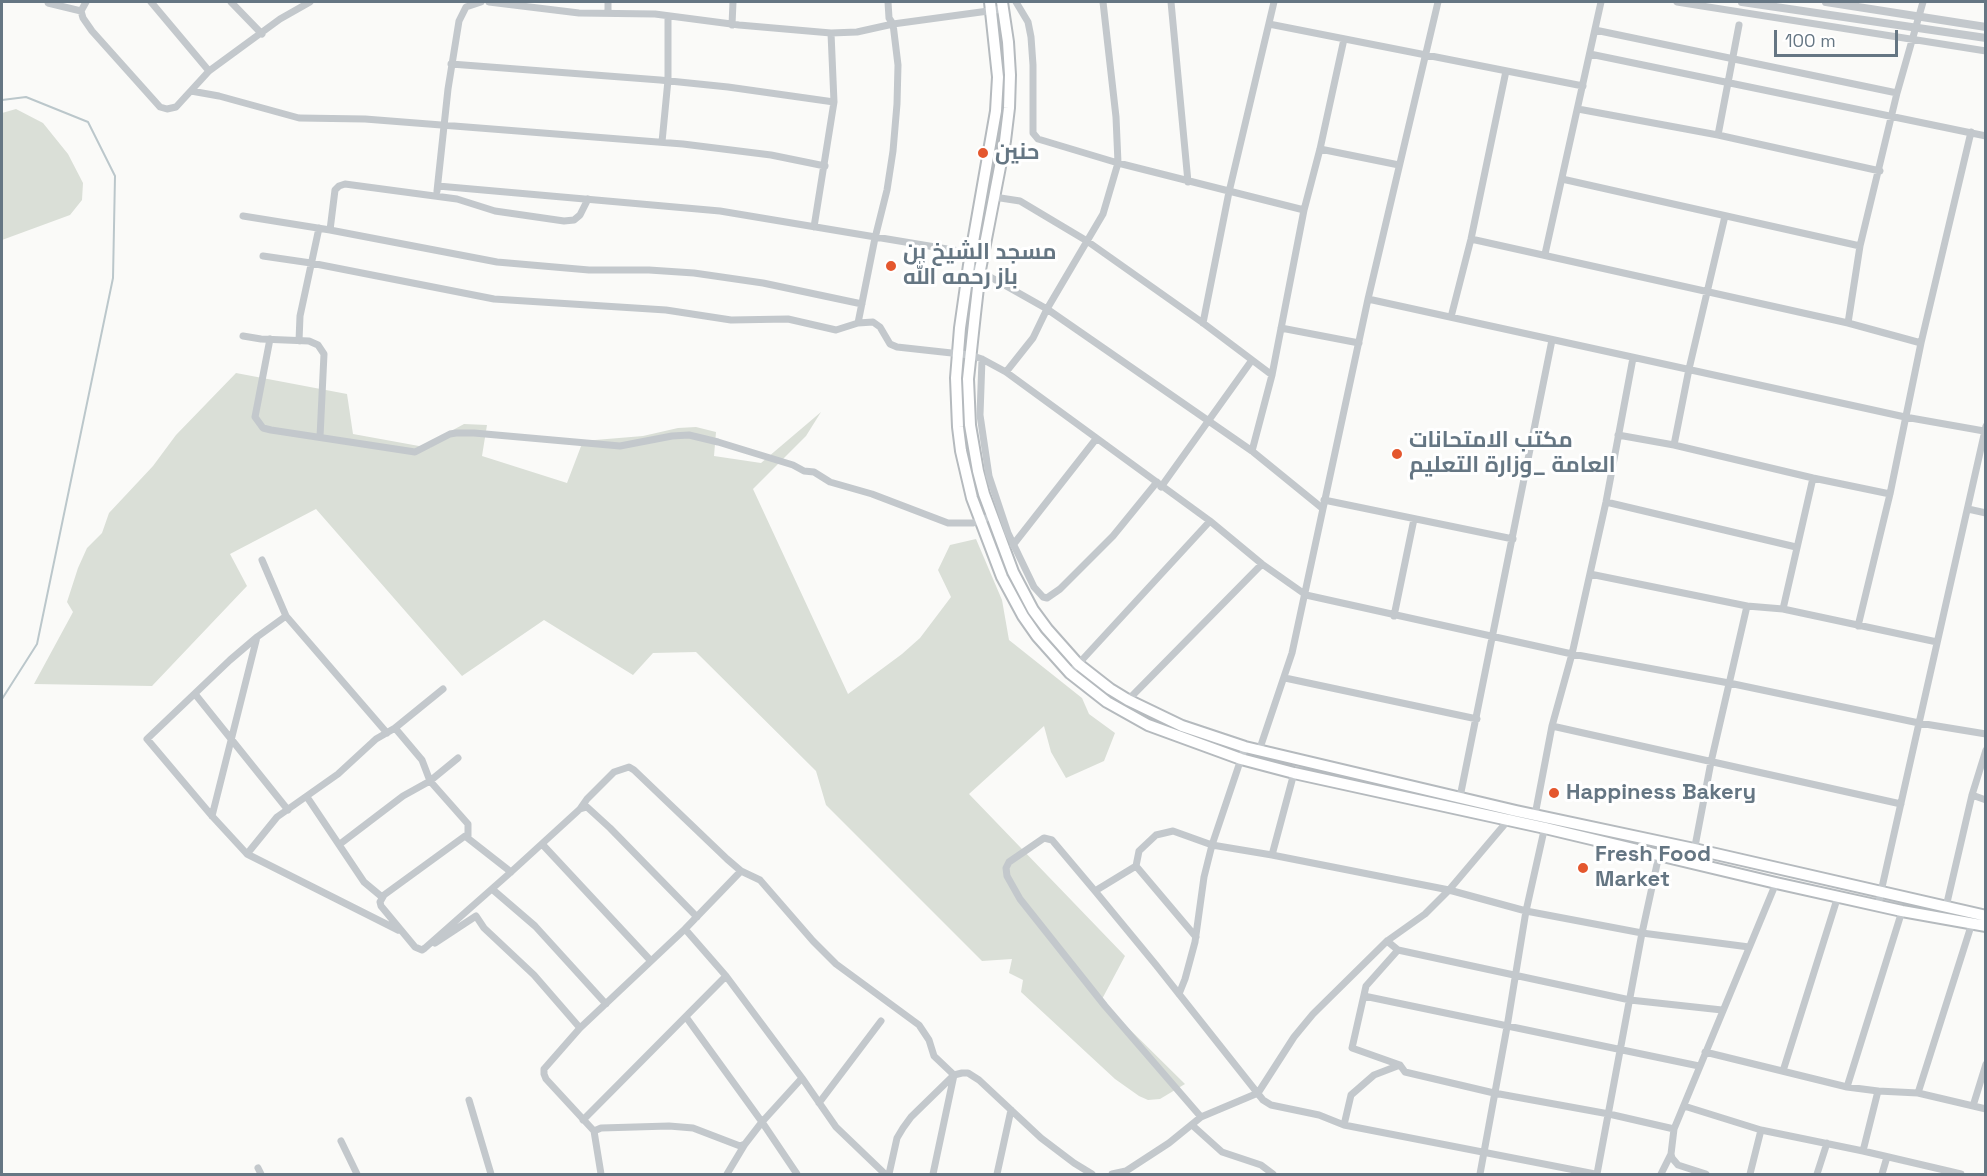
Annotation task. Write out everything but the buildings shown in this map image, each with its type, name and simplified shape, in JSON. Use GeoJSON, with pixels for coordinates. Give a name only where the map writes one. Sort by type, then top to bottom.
{"type":"FeatureCollection","features":[{"type":"Feature","properties":{"kind":"main road"},"geometry":{"type":"LineString","coordinates":[[1002,5],[1008,42],[1009,108],[980,270],[970,355],[968,402],[978,471],[992,516],[1009,548],[1028,613]]}},
{"type":"Feature","properties":{"kind":"main road"},"geometry":{"type":"LineString","coordinates":[[990,6],[998,77],[996,111],[969,265],[956,378],[958,427],[966,475],[980,521],[1007,587],[1028,613],[1054,638],[1074,668],[1107,702],[1148,725],[1241,759],[1294,773],[1509,820],[1546,823],[1694,849],[1986,916]]}},
{"type":"Feature","properties":{"kind":"main road"},"geometry":{"type":"LineString","coordinates":[[994,557],[1009,548]]}},
{"type":"Feature","properties":{"kind":"main road"},"geometry":{"type":"LineString","coordinates":[[1074,668],[1128,700],[1182,726],[1259,751],[1535,815],[1546,823],[1659,855],[1902,911],[1986,926]]}},
{"type":"Feature","properties":{"kind":"street"},"geometry":{"type":"LineString","coordinates":[[48,2],[81,11]]}},
{"type":"Feature","properties":{"kind":"street"},"geometry":{"type":"LineString","coordinates":[[86,2],[81,11],[92,31],[160,107],[167,110],[176,107],[209,71],[280,20],[310,2]]}},
{"type":"Feature","properties":{"kind":"street"},"geometry":{"type":"LineString","coordinates":[[151,2],[209,71]]}},
{"type":"Feature","properties":{"kind":"street"},"geometry":{"type":"LineString","coordinates":[[231,2],[262,34]]}},
{"type":"Feature","properties":{"kind":"street"},"geometry":{"type":"LineString","coordinates":[[436,196],[451,64],[459,21],[462,13],[471,3],[481,2]]}},
{"type":"Feature","properties":{"kind":"street"},"geometry":{"type":"LineString","coordinates":[[489,2],[579,13],[668,16],[831,33],[857,32],[1002,5]]}},
{"type":"Feature","properties":{"kind":"street"},"geometry":{"type":"LineString","coordinates":[[608,2],[608,13]]}},
{"type":"Feature","properties":{"kind":"street"},"geometry":{"type":"LineString","coordinates":[[732,24],[734,2]]}},
{"type":"Feature","properties":{"kind":"street"},"geometry":{"type":"LineString","coordinates":[[858,323],[887,190],[893,150],[898,65],[888,2]]}},
{"type":"Feature","properties":{"kind":"street"},"geometry":{"type":"LineString","coordinates":[[1016,2],[1028,22],[1031,37],[1033,133],[1038,139],[1188,182],[1304,210]]}},
{"type":"Feature","properties":{"kind":"street"},"geometry":{"type":"LineString","coordinates":[[1006,372],[1034,338],[1047,309],[1103,214],[1118,163],[1116,117],[1103,2]]}},
{"type":"Feature","properties":{"kind":"street"},"geometry":{"type":"LineString","coordinates":[[1171,2],[1188,182]]}},
{"type":"Feature","properties":{"kind":"street"},"geometry":{"type":"LineString","coordinates":[[1203,323],[1229,192],[1274,2]]}},
{"type":"Feature","properties":{"kind":"street"},"geometry":{"type":"LineString","coordinates":[[1259,751],[1285,678],[1306,595],[1323,504],[1368,299],[1438,2]]}},
{"type":"Feature","properties":{"kind":"street"},"geometry":{"type":"LineString","coordinates":[[1545,254],[1601,2]]}},
{"type":"Feature","properties":{"kind":"street"},"geometry":{"type":"LineString","coordinates":[[1677,2],[1986,51]]}},
{"type":"Feature","properties":{"kind":"street"},"geometry":{"type":"LineString","coordinates":[[1742,2],[1768,4],[1986,38]]}},
{"type":"Feature","properties":{"kind":"street"},"geometry":{"type":"LineString","coordinates":[[1826,2],[1986,27]]}},
{"type":"Feature","properties":{"kind":"street"},"geometry":{"type":"LineString","coordinates":[[1848,323],[1860,246],[1923,2]]}},
{"type":"Feature","properties":{"kind":"street"},"geometry":{"type":"LineString","coordinates":[[662,142],[668,80],[668,16]]}},
{"type":"Feature","properties":{"kind":"street"},"geometry":{"type":"LineString","coordinates":[[1269,24],[1582,86]]}},
{"type":"Feature","properties":{"kind":"street"},"geometry":{"type":"LineString","coordinates":[[1718,135],[1739,25]]}},
{"type":"Feature","properties":{"kind":"street"},"geometry":{"type":"LineString","coordinates":[[1595,30],[1898,93]]}},
{"type":"Feature","properties":{"kind":"street"},"geometry":{"type":"LineString","coordinates":[[814,227],[834,102],[831,33]]}},
{"type":"Feature","properties":{"kind":"street"},"geometry":{"type":"LineString","coordinates":[[1252,451],[1272,375],[1304,210],[1344,39]]}},
{"type":"Feature","properties":{"kind":"street"},"geometry":{"type":"LineString","coordinates":[[1590,54],[1986,136]]}},
{"type":"Feature","properties":{"kind":"street"},"geometry":{"type":"LineString","coordinates":[[451,64],[668,80],[834,102]]}},
{"type":"Feature","properties":{"kind":"street"},"geometry":{"type":"LineString","coordinates":[[1451,317],[1471,239],[1506,70]]}},
{"type":"Feature","properties":{"kind":"street"},"geometry":{"type":"LineString","coordinates":[[191,91],[219,96],[299,118],[365,119],[662,142],[771,155],[825,166]]}},
{"type":"Feature","properties":{"kind":"street"},"geometry":{"type":"LineString","coordinates":[[1578,109],[1718,135],[1880,171]]}},
{"type":"Feature","properties":{"kind":"street"},"geometry":{"type":"LineString","coordinates":[[1858,626],[1971,132]]}},
{"type":"Feature","properties":{"kind":"street"},"geometry":{"type":"LineString","coordinates":[[1320,149],[1399,165]]}},
{"type":"Feature","properties":{"kind":"street"},"geometry":{"type":"LineString","coordinates":[[1562,179],[1860,246]]}},
{"type":"Feature","properties":{"kind":"street"},"geometry":{"type":"LineString","coordinates":[[330,230],[335,190],[345,184],[436,196],[495,210],[564,221],[574,220],[580,216],[588,199]]}},
{"type":"Feature","properties":{"kind":"street"},"geometry":{"type":"LineString","coordinates":[[438,186],[720,211],[983,255]]}},
{"type":"Feature","properties":{"kind":"street"},"geometry":{"type":"LineString","coordinates":[[994,197],[1020,201],[1087,241],[1272,375]]}},
{"type":"Feature","properties":{"kind":"street"},"geometry":{"type":"LineString","coordinates":[[243,216],[497,262],[589,270],[694,273],[764,283],[862,304]]}},
{"type":"Feature","properties":{"kind":"street"},"geometry":{"type":"LineString","coordinates":[[1674,445],[1689,369],[1725,216]]}},
{"type":"Feature","properties":{"kind":"street"},"geometry":{"type":"LineString","coordinates":[[299,340],[300,316],[319,228]]}},
{"type":"Feature","properties":{"kind":"street"},"geometry":{"type":"LineString","coordinates":[[1471,239],[1848,323],[1921,343]]}},
{"type":"Feature","properties":{"kind":"street"},"geometry":{"type":"LineString","coordinates":[[262,256],[311,263],[494,299],[666,310],[731,320],[788,319],[836,330],[858,323],[873,322],[880,327],[890,344],[897,347],[970,355],[1006,372],[1210,521],[1262,564],[1306,595],[1572,654],[1728,683],[1919,723],[1986,734]]}},
{"type":"Feature","properties":{"kind":"street"},"geometry":{"type":"LineString","coordinates":[[969,265],[1047,309],[1252,451],[1323,504],[1513,539]]}},
{"type":"Feature","properties":{"kind":"street"},"geometry":{"type":"LineString","coordinates":[[1368,299],[1905,417],[1985,429],[1878,905]]}},
{"type":"Feature","properties":{"kind":"street"},"geometry":{"type":"LineString","coordinates":[[1281,328],[1359,343]]}},
{"type":"Feature","properties":{"kind":"street"},"geometry":{"type":"LineString","coordinates":[[243,336],[309,341],[318,345],[324,354],[320,437]]}},
{"type":"Feature","properties":{"kind":"street"},"geometry":{"type":"LineString","coordinates":[[270,339],[255,417],[263,428],[271,430],[415,452],[456,433],[620,446],[689,435],[718,441],[793,465],[804,471],[814,472],[830,482],[872,494],[948,524],[964,525],[992,516]]}},
{"type":"Feature","properties":{"kind":"street"},"geometry":{"type":"LineString","coordinates":[[1460,797],[1552,340]]}},
{"type":"Feature","properties":{"kind":"street"},"geometry":{"type":"LineString","coordinates":[[1535,815],[1552,726],[1572,654],[1606,502],[1633,358]]}},
{"type":"Feature","properties":{"kind":"street"},"geometry":{"type":"LineString","coordinates":[[982,359],[980,415],[985,456],[994,494],[1009,548],[1040,595],[1047,598],[1060,589],[1113,536],[1159,484],[1208,422],[1252,360]]}},
{"type":"Feature","properties":{"kind":"street"},"geometry":{"type":"LineString","coordinates":[[1618,435],[1674,445],[1890,494]]}},
{"type":"Feature","properties":{"kind":"street"},"geometry":{"type":"LineString","coordinates":[[1009,548],[1096,439]]}},
{"type":"Feature","properties":{"kind":"street"},"geometry":{"type":"LineString","coordinates":[[1783,609],[1814,478]]}},
{"type":"Feature","properties":{"kind":"street"},"geometry":{"type":"LineString","coordinates":[[1606,502],[1796,547]]}},
{"type":"Feature","properties":{"kind":"street"},"geometry":{"type":"LineString","coordinates":[[1968,509],[1986,513]]}},
{"type":"Feature","properties":{"kind":"street"},"geometry":{"type":"LineString","coordinates":[[1394,615],[1414,519]]}},
{"type":"Feature","properties":{"kind":"street"},"geometry":{"type":"LineString","coordinates":[[1074,668],[1210,521]]}},
{"type":"Feature","properties":{"kind":"street"},"geometry":{"type":"LineString","coordinates":[[262,560],[286,616],[387,733]]}},
{"type":"Feature","properties":{"kind":"street"},"geometry":{"type":"LineString","coordinates":[[1128,700],[1262,564]]}},
{"type":"Feature","properties":{"kind":"street"},"geometry":{"type":"LineString","coordinates":[[1590,574],[1747,606],[1783,609],[1937,642]]}},
{"type":"Feature","properties":{"kind":"street"},"geometry":{"type":"LineString","coordinates":[[1692,862],[1711,762],[1747,606]]}},
{"type":"Feature","properties":{"kind":"street"},"geometry":{"type":"LineString","coordinates":[[286,616],[230,660],[147,740],[248,854],[403,933]]}},
{"type":"Feature","properties":{"kind":"street"},"geometry":{"type":"LineString","coordinates":[[212,816],[233,741],[257,638]]}},
{"type":"Feature","properties":{"kind":"street"},"geometry":{"type":"LineString","coordinates":[[1285,678],[1477,719]]}},
{"type":"Feature","properties":{"kind":"street"},"geometry":{"type":"LineString","coordinates":[[248,854],[277,818],[338,774],[376,739],[395,728],[443,688]]}},
{"type":"Feature","properties":{"kind":"street"},"geometry":{"type":"LineString","coordinates":[[195,694],[288,810]]}},
{"type":"Feature","properties":{"kind":"street"},"geometry":{"type":"LineString","coordinates":[[1552,726],[1901,804]]}},
{"type":"Feature","properties":{"kind":"street"},"geometry":{"type":"LineString","coordinates":[[395,728],[422,760],[430,781],[468,824],[468,837]]}},
{"type":"Feature","properties":{"kind":"street"},"geometry":{"type":"LineString","coordinates":[[1179,994],[1196,937],[1204,877],[1212,845],[1245,747]]}},
{"type":"Feature","properties":{"kind":"street"},"geometry":{"type":"LineString","coordinates":[[1946,907],[1972,795],[1986,750]]}},
{"type":"Feature","properties":{"kind":"street"},"geometry":{"type":"LineString","coordinates":[[340,844],[403,796],[430,781],[458,758]]}},
{"type":"Feature","properties":{"kind":"street"},"geometry":{"type":"LineString","coordinates":[[428,946],[580,809],[586,799],[614,772],[629,767],[741,871],[760,880],[836,964],[919,1025],[929,1040],[934,1056],[954,1075]]}},
{"type":"Feature","properties":{"kind":"street"},"geometry":{"type":"LineString","coordinates":[[1272,855],[1294,773]]}},
{"type":"Feature","properties":{"kind":"street"},"geometry":{"type":"LineString","coordinates":[[1972,795],[1986,800]]}},
{"type":"Feature","properties":{"kind":"street"},"geometry":{"type":"LineString","coordinates":[[307,797],[364,882],[382,897]]}},
{"type":"Feature","properties":{"kind":"street"},"geometry":{"type":"LineString","coordinates":[[580,809],[587,807],[603,821],[697,917]]}},
{"type":"Feature","properties":{"kind":"street"},"geometry":{"type":"LineString","coordinates":[[1112,1174],[1126,1173],[1201,1117],[1258,1093],[1304,1024],[1387,941],[1425,914],[1449,890],[1516,811]]}},
{"type":"Feature","properties":{"kind":"street"},"geometry":{"type":"LineString","coordinates":[[1479,1174],[1526,911],[1546,823]]}},
{"type":"Feature","properties":{"kind":"street"},"geometry":{"type":"LineString","coordinates":[[1095,891],[1136,866],[1139,850],[1156,835],[1173,831],[1212,845],[1449,890],[1526,911],[1642,933],[1749,947]]}},
{"type":"Feature","properties":{"kind":"street"},"geometry":{"type":"LineString","coordinates":[[511,872],[468,837],[460,838],[382,897],[381,906],[415,947],[422,950],[476,916],[484,928],[534,975],[580,1028]]}},
{"type":"Feature","properties":{"kind":"street"},"geometry":{"type":"LineString","coordinates":[[1201,1117],[1105,1006],[1034,917],[1007,876],[1006,868],[1009,862],[1044,838],[1052,840],[1263,1100],[1271,1105],[1319,1115],[1344,1125],[1596,1174],[1659,855]]}},
{"type":"Feature","properties":{"kind":"street"},"geometry":{"type":"LineString","coordinates":[[542,844],[651,961]]}},
{"type":"Feature","properties":{"kind":"street"},"geometry":{"type":"LineString","coordinates":[[1136,866],[1196,937]]}},
{"type":"Feature","properties":{"kind":"street"},"geometry":{"type":"LineString","coordinates":[[598,1174],[594,1131],[544,1074],[544,1069],[580,1028],[685,929],[741,871]]}},
{"type":"Feature","properties":{"kind":"street"},"geometry":{"type":"LineString","coordinates":[[1661,1174],[1671,1154],[1674,1129],[1776,883]]}},
{"type":"Feature","properties":{"kind":"street"},"geometry":{"type":"LineString","coordinates":[[492,889],[535,926],[606,1004]]}},
{"type":"Feature","properties":{"kind":"street"},"geometry":{"type":"LineString","coordinates":[[1783,1071],[1838,896]]}},
{"type":"Feature","properties":{"kind":"street"},"geometry":{"type":"LineString","coordinates":[[1847,1087],[1902,911]]}},
{"type":"Feature","properties":{"kind":"street"},"geometry":{"type":"LineString","coordinates":[[1917,1093],[1972,923]]}},
{"type":"Feature","properties":{"kind":"street"},"geometry":{"type":"LineString","coordinates":[[685,929],[726,976],[836,1127],[885,1174]]}},
{"type":"Feature","properties":{"kind":"street"},"geometry":{"type":"LineString","coordinates":[[1387,941],[1398,950],[1630,1000],[1722,1010]]}},
{"type":"Feature","properties":{"kind":"street"},"geometry":{"type":"LineString","coordinates":[[1398,950],[1366,986],[1352,1048],[1400,1065],[1405,1072],[1494,1093],[1609,1114],[1674,1129]]}},
{"type":"Feature","properties":{"kind":"street"},"geometry":{"type":"LineString","coordinates":[[582,1120],[726,976]]}},
{"type":"Feature","properties":{"kind":"street"},"geometry":{"type":"LineString","coordinates":[[1364,996],[1699,1066]]}},
{"type":"Feature","properties":{"kind":"street"},"geometry":{"type":"LineString","coordinates":[[686,1017],[797,1174]]}},
{"type":"Feature","properties":{"kind":"street"},"geometry":{"type":"LineString","coordinates":[[819,1103],[881,1021]]}},
{"type":"Feature","properties":{"kind":"street"},"geometry":{"type":"LineString","coordinates":[[1705,1052],[1847,1087],[1917,1093],[1986,1109]]}},
{"type":"Feature","properties":{"kind":"street"},"geometry":{"type":"LineString","coordinates":[[1973,1106],[1986,1064]]}},
{"type":"Feature","properties":{"kind":"street"},"geometry":{"type":"LineString","coordinates":[[1344,1125],[1351,1095],[1374,1075],[1400,1065]]}},
{"type":"Feature","properties":{"kind":"street"},"geometry":{"type":"LineString","coordinates":[[889,1174],[897,1138],[911,1117],[954,1075],[968,1074],[979,1080],[1041,1138],[1092,1174]]}},
{"type":"Feature","properties":{"kind":"street"},"geometry":{"type":"LineString","coordinates":[[933,1174],[954,1075]]}},
{"type":"Feature","properties":{"kind":"street"},"geometry":{"type":"LineString","coordinates":[[727,1174],[745,1144],[762,1122],[802,1078]]}},
{"type":"Feature","properties":{"kind":"street"},"geometry":{"type":"LineString","coordinates":[[1863,1151],[1878,1091]]}},
{"type":"Feature","properties":{"kind":"street"},"geometry":{"type":"LineString","coordinates":[[469,1100],[492,1174]]}},
{"type":"Feature","properties":{"kind":"street"},"geometry":{"type":"LineString","coordinates":[[1684,1106],[1761,1130],[1863,1151],[1948,1173],[1961,1174]]}},
{"type":"Feature","properties":{"kind":"street"},"geometry":{"type":"LineString","coordinates":[[997,1174],[1011,1110]]}},
{"type":"Feature","properties":{"kind":"street"},"geometry":{"type":"LineString","coordinates":[[1192,1125],[1222,1152],[1261,1165],[1273,1174]]}},
{"type":"Feature","properties":{"kind":"street"},"geometry":{"type":"LineString","coordinates":[[594,1131],[601,1128],[669,1126],[693,1128],[740,1146],[745,1144]]}},
{"type":"Feature","properties":{"kind":"street"},"geometry":{"type":"LineString","coordinates":[[1749,1174],[1761,1130]]}},
{"type":"Feature","properties":{"kind":"street"},"geometry":{"type":"LineString","coordinates":[[341,1141],[357,1174]]}},
{"type":"Feature","properties":{"kind":"street"},"geometry":{"type":"LineString","coordinates":[[1817,1174],[1827,1143]]}},
{"type":"Feature","properties":{"kind":"street"},"geometry":{"type":"LineString","coordinates":[[1671,1154],[1678,1165],[1706,1174]]}},
{"type":"Feature","properties":{"kind":"street"},"geometry":{"type":"LineString","coordinates":[[1882,1174],[1887,1157]]}},
{"type":"Feature","properties":{"kind":"shaded area"},"geometry":{"type":"Polygon","coordinates":[[[16,109],[43,123],[68,154],[83,183],[82,200],[70,215],[2,240],[2,113],[16,109]]]}},
{"type":"Feature","properties":{"kind":"shaded area"},"geometry":{"type":"Polygon","coordinates":[[[236,373],[347,394],[353,434],[430,448],[464,424],[487,425],[482,456],[567,483],[583,441],[643,436],[678,428],[696,427],[716,432],[714,456],[761,463],[821,412],[806,436],[753,489],[848,694],[920,638],[951,597],[938,570],[950,545],[976,539],[1002,600],[1009,640],[1082,698],[1089,714],[1115,733],[1104,761],[1066,778],[1051,752],[1044,726],[969,794],[1125,956],[1101,1001],[1185,1084],[1160,1099],[1148,1100],[1115,1079],[1021,992],[1023,980],[1009,973],[1012,959],[982,961],[826,805],[816,771],[696,652],[653,653],[633,675],[544,620],[462,676],[316,509],[230,554],[247,586],[152,686],[34,684],[73,612],[67,602],[78,568],[87,548],[102,533],[109,513],[153,466],[176,435],[236,373]]]}},
{"type":"Feature","properties":{"kind":"waterway"},"geometry":{"type":"LineString","coordinates":[[2,100],[26,97],[88,122],[115,176],[113,278],[37,644],[2,699]]}},
{"type":"Feature","properties":{"kind":"place","name":"حنين"},"geometry":{"type":"Point","coordinates":[983,153]}},
{"type":"Feature","properties":{"kind":"place","name":"مسجد الشيخ بن باز رحمه الله"},"geometry":{"type":"Point","coordinates":[891,266]}},
{"type":"Feature","properties":{"kind":"place","name":"مكتب الامتحانات العامة _وزارة التعليم"},"geometry":{"type":"Point","coordinates":[1397,454]}},
{"type":"Feature","properties":{"kind":"place","name":"Happiness Bakery"},"geometry":{"type":"Point","coordinates":[1554,793]}},
{"type":"Feature","properties":{"kind":"place","name":"Fresh Food Market"},"geometry":{"type":"Point","coordinates":[1583,868]}}]}
